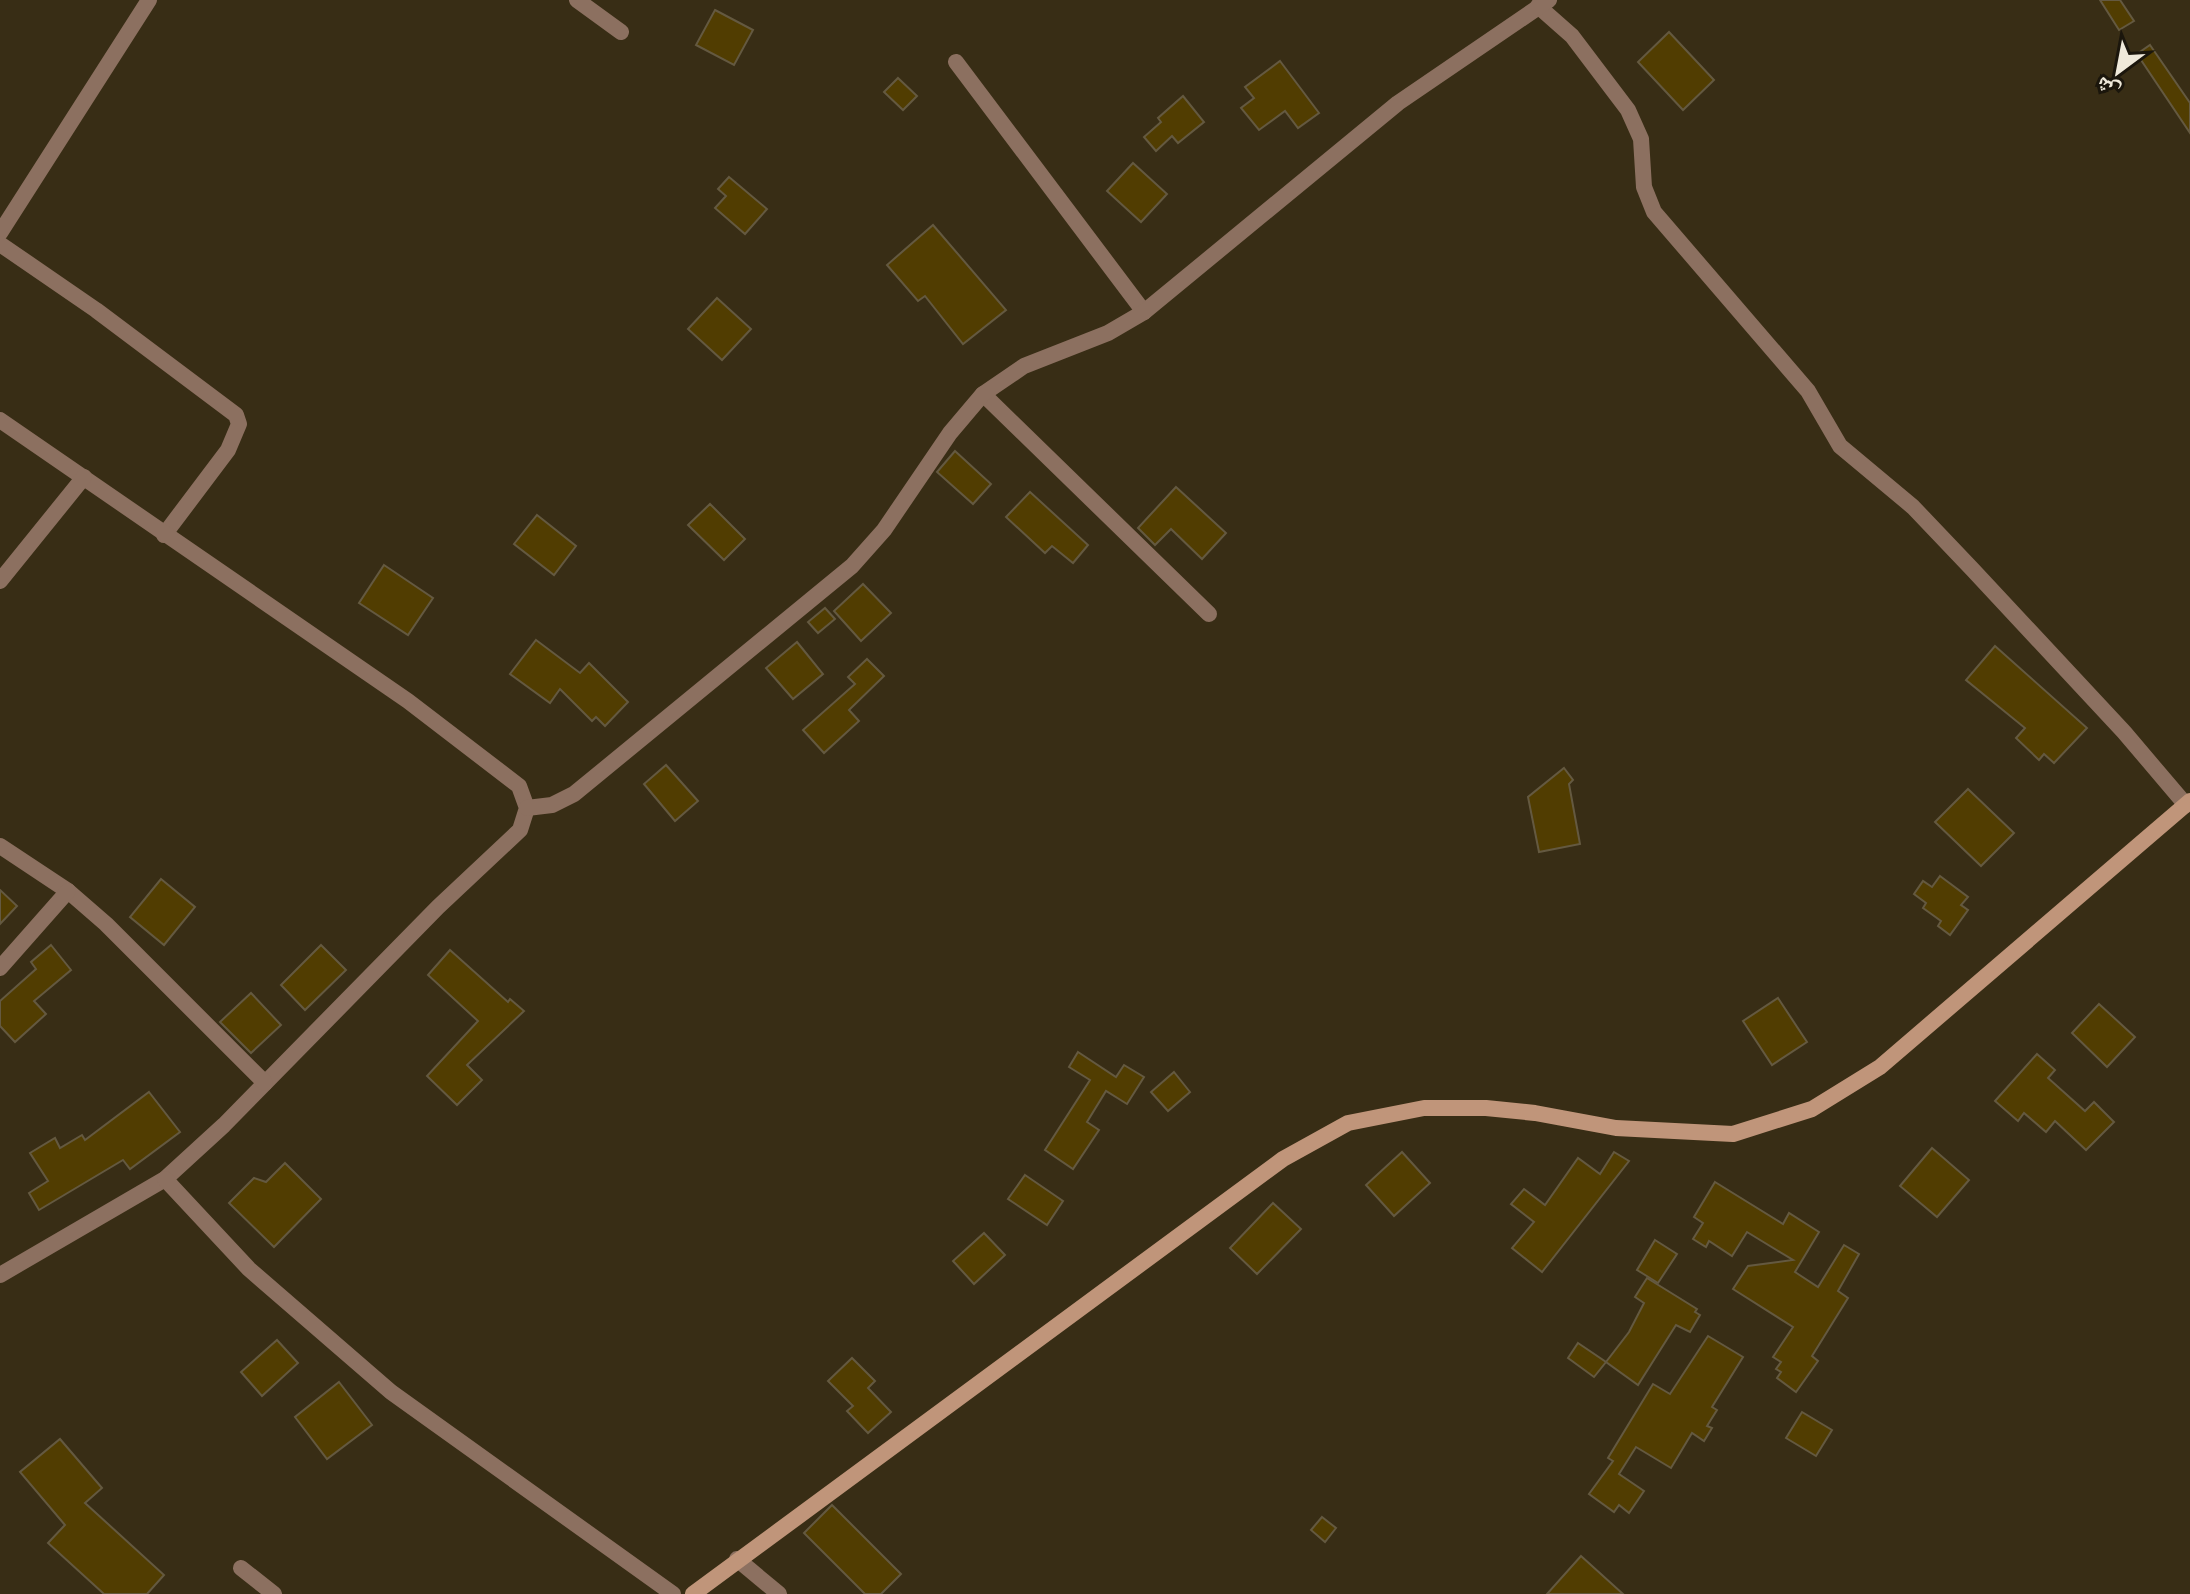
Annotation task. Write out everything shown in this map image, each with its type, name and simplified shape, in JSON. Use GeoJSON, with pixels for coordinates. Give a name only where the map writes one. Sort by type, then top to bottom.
{"type":"FeatureCollection","features":[{"type":"Feature","properties":{"kind":"street"},"geometry":{"type":"LineString","coordinates":[[0,233],[149,0]]}},
{"type":"Feature","properties":{"kind":"street"},"geometry":{"type":"LineString","coordinates":[[577,0],[621,32]]}},
{"type":"Feature","properties":{"kind":"street"},"geometry":{"type":"LineString","coordinates":[[527,808],[552,805],[574,794],[835,582],[884,530],[950,433],[983,394],[1024,366],[1108,333],[1144,312],[1398,103],[1544,3],[1628,110],[1641,139],[1644,187],[1654,212],[1808,391],[1840,446],[1913,507],[2188,803],[1880,1067],[1812,1109],[1733,1134],[1616,1128],[1535,1113],[1486,1108],[1424,1108],[1348,1123],[1283,1159],[693,1594]]}},
{"type":"Feature","properties":{"kind":"street"},"geometry":{"type":"LineString","coordinates":[[956,62],[1144,312]]}},
{"type":"Feature","properties":{"kind":"street"},"geometry":{"type":"LineString","coordinates":[[0,244],[96,310],[236,415],[239,424],[228,450],[164,535]]}},
{"type":"Feature","properties":{"kind":"street"},"geometry":{"type":"LineString","coordinates":[[983,394],[1209,614]]}},
{"type":"Feature","properties":{"kind":"street"},"geometry":{"type":"LineString","coordinates":[[0,420],[164,535],[259,596],[457,737],[519,786],[527,808],[520,830],[438,907],[265,1083],[165,1179],[0,1275]]}},
{"type":"Feature","properties":{"kind":"street"},"geometry":{"type":"LineString","coordinates":[[0,581],[84,477]]}},
{"type":"Feature","properties":{"kind":"street"},"geometry":{"type":"LineString","coordinates":[[0,846],[68,891],[106,924],[265,1083]]}},
{"type":"Feature","properties":{"kind":"street"},"geometry":{"type":"LineString","coordinates":[[0,968],[68,891]]}},
{"type":"Feature","properties":{"kind":"street"},"geometry":{"type":"LineString","coordinates":[[165,1179],[249,1269],[391,1392],[673,1594]]}},
{"type":"Feature","properties":{"kind":"street"},"geometry":{"type":"LineString","coordinates":[[737,1559],[779,1594]]}},
{"type":"Feature","properties":{"kind":"street"},"geometry":{"type":"LineString","coordinates":[[241,1568],[274,1594]]}},
{"type":"Feature","properties":{"kind":"building"},"geometry":{"type":"Polygon","coordinates":[[[2100,0],[2120,0],[2134,21],[2119,30],[2100,0]]]}},
{"type":"Feature","properties":{"kind":"building"},"geometry":{"type":"Polygon","coordinates":[[[715,10],[753,30],[734,65],[696,45],[715,10]]]}},
{"type":"Feature","properties":{"kind":"building"},"geometry":{"type":"Polygon","coordinates":[[[1669,32],[1714,80],[1683,110],[1638,62],[1669,32]]]}},
{"type":"Feature","properties":{"kind":"building"},"geometry":{"type":"Polygon","coordinates":[[[2150,45],[2190,103],[2190,133],[2137,54],[2150,45]]]}},
{"type":"Feature","properties":{"kind":"building"},"geometry":{"type":"Polygon","coordinates":[[[1280,61],[1319,113],[1298,128],[1285,111],[1259,130],[1241,108],[1254,98],[1245,87],[1280,61]]]}},
{"type":"Feature","properties":{"kind":"building"},"geometry":{"type":"Polygon","coordinates":[[[898,78],[917,96],[903,110],[884,92],[898,78]]]}},
{"type":"Feature","properties":{"kind":"building"},"geometry":{"type":"Polygon","coordinates":[[[1183,96],[1204,122],[1178,143],[1172,136],[1156,151],[1144,137],[1161,122],[1158,118],[1183,96]]]}},
{"type":"Feature","properties":{"kind":"building"},"geometry":{"type":"Polygon","coordinates":[[[1133,163],[1167,194],[1141,222],[1107,191],[1133,163]]]}},
{"type":"Feature","properties":{"kind":"building"},"geometry":{"type":"Polygon","coordinates":[[[729,177],[767,209],[745,234],[715,208],[726,196],[718,189],[729,177]]]}},
{"type":"Feature","properties":{"kind":"building"},"geometry":{"type":"Polygon","coordinates":[[[933,225],[1006,310],[963,344],[925,296],[918,301],[887,265],[933,225]]]}},
{"type":"Feature","properties":{"kind":"building"},"geometry":{"type":"Polygon","coordinates":[[[717,298],[751,329],[722,360],[688,329],[717,298]]]}},
{"type":"Feature","properties":{"kind":"building"},"geometry":{"type":"Polygon","coordinates":[[[955,451],[991,484],[973,504],[937,472],[955,451]]]}},
{"type":"Feature","properties":{"kind":"building"},"geometry":{"type":"Polygon","coordinates":[[[1176,487],[1226,533],[1202,559],[1171,529],[1155,545],[1138,528],[1176,487]]]}},
{"type":"Feature","properties":{"kind":"building"},"geometry":{"type":"Polygon","coordinates":[[[1030,492],[1088,545],[1073,563],[1052,546],[1045,553],[1006,517],[1030,492]]]}},
{"type":"Feature","properties":{"kind":"building"},"geometry":{"type":"Polygon","coordinates":[[[710,504],[745,539],[724,560],[688,525],[710,504]]]}},
{"type":"Feature","properties":{"kind":"building"},"geometry":{"type":"Polygon","coordinates":[[[537,515],[576,546],[554,575],[514,544],[537,515]]]}},
{"type":"Feature","properties":{"kind":"building"},"geometry":{"type":"Polygon","coordinates":[[[384,565],[433,598],[408,635],[359,603],[384,565]]]}},
{"type":"Feature","properties":{"kind":"building"},"geometry":{"type":"Polygon","coordinates":[[[863,584],[891,613],[861,641],[834,611],[863,584]]]}},
{"type":"Feature","properties":{"kind":"building"},"geometry":{"type":"Polygon","coordinates":[[[825,608],[835,619],[818,633],[808,622],[825,608]]]}},
{"type":"Feature","properties":{"kind":"building"},"geometry":{"type":"Polygon","coordinates":[[[536,640],[580,673],[589,663],[628,702],[605,726],[596,717],[592,721],[560,689],[550,703],[510,674],[536,640]]]}},
{"type":"Feature","properties":{"kind":"building"},"geometry":{"type":"Polygon","coordinates":[[[797,642],[823,674],[793,699],[766,668],[797,642]]]}},
{"type":"Feature","properties":{"kind":"building"},"geometry":{"type":"Polygon","coordinates":[[[1995,646],[2087,728],[2054,763],[2044,754],[2039,760],[2016,738],[2025,728],[1966,680],[1995,646]]]}},
{"type":"Feature","properties":{"kind":"building"},"geometry":{"type":"Polygon","coordinates":[[[867,659],[884,676],[849,710],[859,721],[824,753],[803,730],[855,684],[848,677],[867,659]]]}},
{"type":"Feature","properties":{"kind":"building"},"geometry":{"type":"Polygon","coordinates":[[[666,765],[698,801],[675,821],[644,784],[666,765]]]}},
{"type":"Feature","properties":{"kind":"building"},"geometry":{"type":"Polygon","coordinates":[[[1564,768],[1573,780],[1569,784],[1580,844],[1539,852],[1528,797],[1564,768]]]}},
{"type":"Feature","properties":{"kind":"building"},"geometry":{"type":"Polygon","coordinates":[[[1968,789],[2014,833],[1981,866],[1935,822],[1968,789]]]}},
{"type":"Feature","properties":{"kind":"building"},"geometry":{"type":"Polygon","coordinates":[[[1940,876],[1968,897],[1961,905],[1968,910],[1950,935],[1938,926],[1941,921],[1923,908],[1926,903],[1914,894],[1923,881],[1932,887],[1940,876]]]}},
{"type":"Feature","properties":{"kind":"building"},"geometry":{"type":"Polygon","coordinates":[[[161,879],[195,907],[164,945],[130,917],[161,879]]]}},
{"type":"Feature","properties":{"kind":"building"},"geometry":{"type":"Polygon","coordinates":[[[0,890],[17,906],[0,924],[0,890]]]}},
{"type":"Feature","properties":{"kind":"building"},"geometry":{"type":"Polygon","coordinates":[[[51,945],[71,970],[34,1001],[46,1014],[15,1042],[0,1026],[0,1001],[36,969],[31,962],[51,945]]]}},
{"type":"Feature","properties":{"kind":"building"},"geometry":{"type":"Polygon","coordinates":[[[321,945],[346,970],[305,1010],[281,985],[321,945]]]}},
{"type":"Feature","properties":{"kind":"building"},"geometry":{"type":"Polygon","coordinates":[[[450,950],[508,1002],[510,999],[524,1011],[467,1065],[482,1080],[457,1105],[427,1076],[478,1021],[428,975],[450,950]]]}},
{"type":"Feature","properties":{"kind":"building"},"geometry":{"type":"Polygon","coordinates":[[[251,993],[281,1025],[251,1053],[220,1022],[251,993]]]}},
{"type":"Feature","properties":{"kind":"building"},"geometry":{"type":"Polygon","coordinates":[[[1778,998],[1807,1042],[1772,1065],[1743,1021],[1778,998]]]}},
{"type":"Feature","properties":{"kind":"building"},"geometry":{"type":"Polygon","coordinates":[[[2099,1004],[2135,1037],[2107,1067],[2072,1033],[2099,1004]]]}},
{"type":"Feature","properties":{"kind":"building"},"geometry":{"type":"Polygon","coordinates":[[[1078,1052],[1116,1077],[1124,1065],[1144,1077],[1127,1104],[1106,1091],[1087,1122],[1099,1130],[1073,1169],[1045,1150],[1090,1080],[1069,1067],[1078,1052]]]}},
{"type":"Feature","properties":{"kind":"building"},"geometry":{"type":"Polygon","coordinates":[[[2037,1054],[2055,1070],[2048,1078],[2085,1111],[2094,1102],[2114,1122],[2086,1150],[2055,1121],[2046,1132],[2024,1113],[2018,1121],[1995,1101],[2037,1054]]]}},
{"type":"Feature","properties":{"kind":"building"},"geometry":{"type":"Polygon","coordinates":[[[1174,1072],[1190,1092],[1168,1111],[1151,1092],[1174,1072]]]}},
{"type":"Feature","properties":{"kind":"building"},"geometry":{"type":"Polygon","coordinates":[[[149,1092],[180,1132],[130,1169],[123,1160],[39,1210],[29,1193],[48,1181],[30,1153],[55,1138],[60,1148],[82,1135],[85,1140],[149,1092]]]}},
{"type":"Feature","properties":{"kind":"building"},"geometry":{"type":"Polygon","coordinates":[[[1932,1148],[1969,1180],[1937,1217],[1900,1186],[1932,1148]]]}},
{"type":"Feature","properties":{"kind":"building"},"geometry":{"type":"Polygon","coordinates":[[[1402,1152],[1430,1183],[1394,1216],[1366,1185],[1402,1152]]]}},
{"type":"Feature","properties":{"kind":"building"},"geometry":{"type":"Polygon","coordinates":[[[1614,1152],[1629,1161],[1542,1272],[1512,1248],[1534,1222],[1511,1204],[1524,1189],[1545,1205],[1578,1158],[1600,1174],[1614,1152]]]}},
{"type":"Feature","properties":{"kind":"building"},"geometry":{"type":"Polygon","coordinates":[[[285,1163],[321,1199],[274,1247],[229,1203],[254,1178],[266,1182],[285,1163]]]}},
{"type":"Feature","properties":{"kind":"building"},"geometry":{"type":"Polygon","coordinates":[[[1025,1175],[1063,1201],[1047,1225],[1008,1199],[1025,1175]]]}},
{"type":"Feature","properties":{"kind":"building"},"geometry":{"type":"Polygon","coordinates":[[[1715,1182],[1783,1224],[1789,1213],[1819,1232],[1795,1272],[1818,1287],[1844,1245],[1859,1254],[1838,1291],[1848,1298],[1812,1356],[1818,1361],[1796,1392],[1777,1378],[1781,1372],[1776,1369],[1781,1362],[1773,1357],[1793,1327],[1733,1289],[1748,1266],[1793,1260],[1747,1232],[1732,1256],[1709,1241],[1706,1247],[1693,1239],[1703,1223],[1694,1217],[1715,1182]]]}},
{"type":"Feature","properties":{"kind":"building"},"geometry":{"type":"Polygon","coordinates":[[[1273,1203],[1301,1229],[1257,1274],[1230,1248],[1273,1203]]]}},
{"type":"Feature","properties":{"kind":"building"},"geometry":{"type":"Polygon","coordinates":[[[984,1233],[1005,1255],[974,1284],[953,1261],[984,1233]]]}},
{"type":"Feature","properties":{"kind":"building"},"geometry":{"type":"Polygon","coordinates":[[[1655,1240],[1677,1254],[1658,1283],[1637,1270],[1655,1240]]]}},
{"type":"Feature","properties":{"kind":"building"},"geometry":{"type":"Polygon","coordinates":[[[1647,1278],[1697,1309],[1695,1312],[1700,1315],[1690,1332],[1676,1325],[1638,1385],[1606,1362],[1629,1332],[1644,1303],[1635,1297],[1647,1278]]]}},
{"type":"Feature","properties":{"kind":"building"},"geometry":{"type":"Polygon","coordinates":[[[1708,1336],[1743,1357],[1712,1407],[1717,1410],[1707,1426],[1712,1428],[1704,1441],[1692,1433],[1671,1468],[1636,1447],[1619,1474],[1644,1491],[1629,1513],[1619,1505],[1614,1512],[1589,1494],[1613,1461],[1608,1458],[1653,1384],[1670,1394],[1708,1336]]]}},
{"type":"Feature","properties":{"kind":"building"},"geometry":{"type":"Polygon","coordinates":[[[277,1340],[298,1363],[262,1396],[241,1372],[277,1340]]]}},
{"type":"Feature","properties":{"kind":"building"},"geometry":{"type":"Polygon","coordinates":[[[1578,1343],[1606,1362],[1594,1377],[1568,1358],[1578,1343]]]}},
{"type":"Feature","properties":{"kind":"building"},"geometry":{"type":"Polygon","coordinates":[[[852,1358],[875,1381],[868,1388],[891,1412],[868,1433],[847,1411],[853,1406],[828,1381],[852,1358]]]}},
{"type":"Feature","properties":{"kind":"building"},"geometry":{"type":"Polygon","coordinates":[[[339,1382],[372,1425],[327,1459],[295,1417],[339,1382]]]}},
{"type":"Feature","properties":{"kind":"building"},"geometry":{"type":"Polygon","coordinates":[[[1802,1412],[1832,1430],[1816,1456],[1786,1438],[1802,1412]]]}},
{"type":"Feature","properties":{"kind":"building"},"geometry":{"type":"Polygon","coordinates":[[[60,1439],[102,1488],[85,1503],[164,1575],[147,1594],[104,1594],[48,1543],[65,1525],[20,1472],[60,1439]]]}},
{"type":"Feature","properties":{"kind":"building"},"geometry":{"type":"Polygon","coordinates":[[[832,1505],[901,1574],[881,1594],[865,1594],[804,1533],[832,1505]]]}},
{"type":"Feature","properties":{"kind":"building"},"geometry":{"type":"Polygon","coordinates":[[[1322,1517],[1336,1528],[1325,1542],[1311,1530],[1322,1517]]]}},
{"type":"Feature","properties":{"kind":"building"},"geometry":{"type":"Polygon","coordinates":[[[1581,1556],[1623,1594],[1547,1594],[1581,1556]]]}}]}
